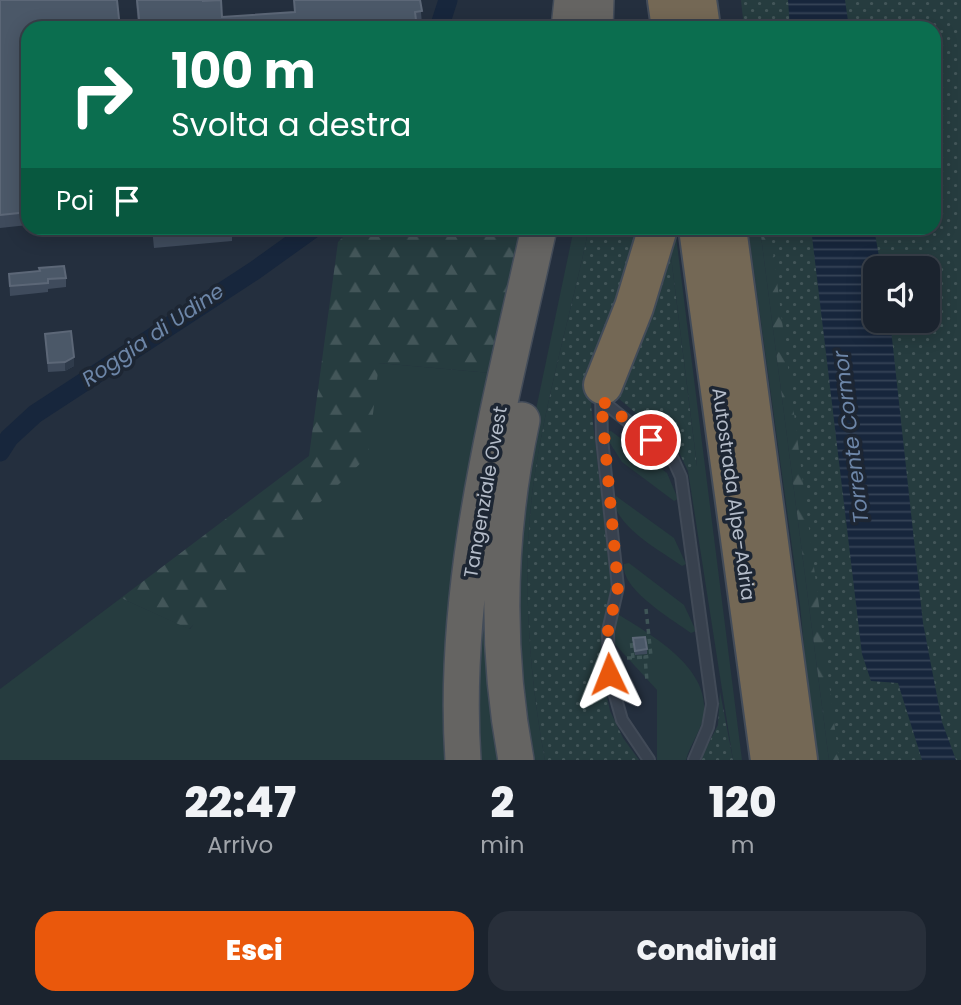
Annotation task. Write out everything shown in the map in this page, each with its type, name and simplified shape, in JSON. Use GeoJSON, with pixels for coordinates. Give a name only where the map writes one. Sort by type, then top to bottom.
{"type":"FeatureCollection","features":[{"type":"Feature","properties":{"kind":"highway"},"geometry":{"type":"LineString","coordinates":[[570,21],[572,0]]}},
{"type":"Feature","properties":{"kind":"highway"},"geometry":{"type":"LineString","coordinates":[[595,21],[596,0]]}},
{"type":"Feature","properties":{"kind":"highway"},"geometry":{"type":"LineString","coordinates":[[653,0],[655,21]]}},
{"type":"Feature","properties":{"kind":"highway"},"geometry":{"type":"LineString","coordinates":[[667,0],[670,21]]}},
{"type":"Feature","properties":{"kind":"highway"},"geometry":{"type":"LineString","coordinates":[[697,0],[700,21]]}},
{"type":"Feature","properties":{"kind":"highway","name":"Tangenziale Ovest"},"geometry":{"type":"LineString","coordinates":[[463,760],[461,663],[472,557],[487,466],[537,235]]}},
{"type":"Feature","properties":{"kind":"highway","name":"Tangenziale Ovest"},"geometry":{"type":"LineString","coordinates":[[516,760],[503,685],[502,569],[512,467],[562,235]]}},
{"type":"Feature","properties":{"kind":"highway"},"geometry":{"type":"LineString","coordinates":[[602,392],[634,307],[655,235]]}},
{"type":"Feature","properties":{"kind":"highway","name":"Autostrada Alpe-Adria"},"geometry":{"type":"LineString","coordinates":[[699,235],[770,760]]}},
{"type":"Feature","properties":{"kind":"highway","name":"Autostrada Alpe-Adria"},"geometry":{"type":"LineString","coordinates":[[728,235],[798,760]]}},
{"type":"Feature","properties":{"kind":"lane"},"geometry":{"type":"LineString","coordinates":[[602,392],[618,587],[608,631],[609,674],[622,720],[649,760]]}},
{"type":"Feature","properties":{"kind":"lane"},"geometry":{"type":"LineString","coordinates":[[602,392],[673,457],[681,477],[711,684],[711,715],[694,760]]}},
{"type":"Feature","properties":{"kind":"path"},"geometry":{"type":"LineString","coordinates":[[627,658],[651,656],[646,609]]}},
{"type":"Feature","properties":{"kind":"path"},"geometry":{"type":"LineString","coordinates":[[633,658],[631,639],[651,638]]}},
{"type":"Feature","properties":{"kind":"path"},"geometry":{"type":"LineString","coordinates":[[645,657],[647,681]]}},
{"type":"Feature","properties":{"kind":"green space"},"geometry":{"type":"Polygon","coordinates":[[[741,0],[961,0],[961,760],[839,760],[771,235],[941,235],[941,21],[743,21],[741,0]]]}},
{"type":"Feature","properties":{"kind":"green space"},"geometry":{"type":"Polygon","coordinates":[[[345,235],[520,235],[491,373],[379,363],[368,456],[189,629],[121,598],[309,456],[338,242],[345,235]]]}},
{"type":"Feature","properties":{"kind":"green space"},"geometry":{"type":"Polygon","coordinates":[[[573,235],[587,235],[535,473],[528,544],[528,617],[534,690],[545,760],[528,760],[515,702],[521,481],[573,235]]]}},
{"type":"Feature","properties":{"kind":"green space"},"geometry":{"type":"Polygon","coordinates":[[[587,235],[646,235],[591,405],[612,592],[601,646],[602,675],[610,711],[623,738],[639,760],[545,760],[534,690],[528,617],[528,544],[535,473],[587,235]]]}},
{"type":"Feature","properties":{"kind":"green space"},"geometry":{"type":"Polygon","coordinates":[[[670,235],[676,235],[742,760],[733,760],[688,471],[697,466],[671,257],[658,253],[670,235]]]}},
{"type":"Feature","properties":{"kind":"green space"},"geometry":{"type":"Polygon","coordinates":[[[749,235],[761,235],[829,760],[815,760],[800,605],[749,235]]]}},
{"type":"Feature","properties":{"kind":"green space"},"geometry":{"type":"Polygon","coordinates":[[[761,235],[812,235],[922,760],[829,760],[761,235]]]}},
{"type":"Feature","properties":{"kind":"green space"},"geometry":{"type":"Polygon","coordinates":[[[658,253],[671,257],[697,467],[688,471],[677,448],[611,392],[658,253]]]}},
{"type":"Feature","properties":{"kind":"green space"},"geometry":{"type":"Polygon","coordinates":[[[379,363],[491,373],[449,614],[443,711],[445,760],[0,760],[0,689],[121,598],[190,629],[379,363]]]}},
{"type":"Feature","properties":{"kind":"green space"},"geometry":{"type":"Polygon","coordinates":[[[611,431],[667,473],[678,499],[674,501],[622,462],[606,437],[606,432],[611,431]]]}},
{"type":"Feature","properties":{"kind":"green space"},"geometry":{"type":"Polygon","coordinates":[[[616,496],[674,538],[686,564],[682,566],[633,531],[613,503],[616,496]]]}},
{"type":"Feature","properties":{"kind":"green space"},"geometry":{"type":"Polygon","coordinates":[[[484,561],[504,760],[477,760],[484,561]]]}},
{"type":"Feature","properties":{"kind":"green space"},"geometry":{"type":"Polygon","coordinates":[[[629,563],[684,605],[696,631],[691,633],[661,612],[630,584],[624,564],[629,563]]]}},
{"type":"Feature","properties":{"kind":"green space"},"geometry":{"type":"Polygon","coordinates":[[[616,613],[661,642],[688,667],[697,681],[703,697],[704,714],[686,760],[657,760],[657,690],[611,640],[616,613]]]}},
{"type":"Feature","properties":{"kind":"green space"},"geometry":{"type":"Polygon","coordinates":[[[720,692],[733,760],[700,760],[718,725],[720,692]]]}},
{"type":"Feature","properties":{"kind":"water"},"geometry":{"type":"Polygon","coordinates":[[[788,0],[845,0],[848,21],[790,21],[788,0]]]}},
{"type":"Feature","properties":{"kind":"water","name":"Torrente Cormor"},"geometry":{"type":"Polygon","coordinates":[[[812,235],[875,235],[879,256],[863,256],[863,333],[891,333],[923,623],[942,722],[956,760],[922,760],[898,683],[871,681],[862,654],[812,235]]]}},
{"type":"Feature","properties":{"kind":"building"},"geometry":{"type":"Polygon","coordinates":[[[0,0],[117,0],[119,21],[21,21],[21,213],[0,215],[0,0]]]}},
{"type":"Feature","properties":{"kind":"building"},"geometry":{"type":"Polygon","coordinates":[[[137,0],[221,0],[222,17],[295,12],[294,0],[420,0],[422,11],[415,12],[416,21],[139,21],[137,0]]]}},
{"type":"Feature","properties":{"kind":"building"},"geometry":{"type":"Polygon","coordinates":[[[64,266],[66,278],[48,279],[48,283],[10,286],[9,274],[64,266]]]}},
{"type":"Feature","properties":{"kind":"building"},"geometry":{"type":"Polygon","coordinates":[[[71,331],[74,357],[65,362],[48,363],[45,334],[71,331]]]}},
{"type":"Feature","properties":{"kind":"building"},"geometry":{"type":"Polygon","coordinates":[[[645,637],[647,649],[635,651],[633,638],[645,637]]]}},
{"type":"Feature","properties":{"kind":"waterway","name":"Roggia di Udine"},"geometry":{"type":"LineString","coordinates":[[441,21],[448,0]]}},
{"type":"Feature","properties":{"kind":"waterway","name":"Roggia di Udine"},"geometry":{"type":"LineString","coordinates":[[0,452],[9,438],[35,414],[254,271],[304,235]]}},
{"type":"Feature","properties":{"kind":"route"},"geometry":{"type":"LineString","coordinates":[[609,674],[608,631],[618,587],[602,439],[601,400],[651,440]]}}]}
